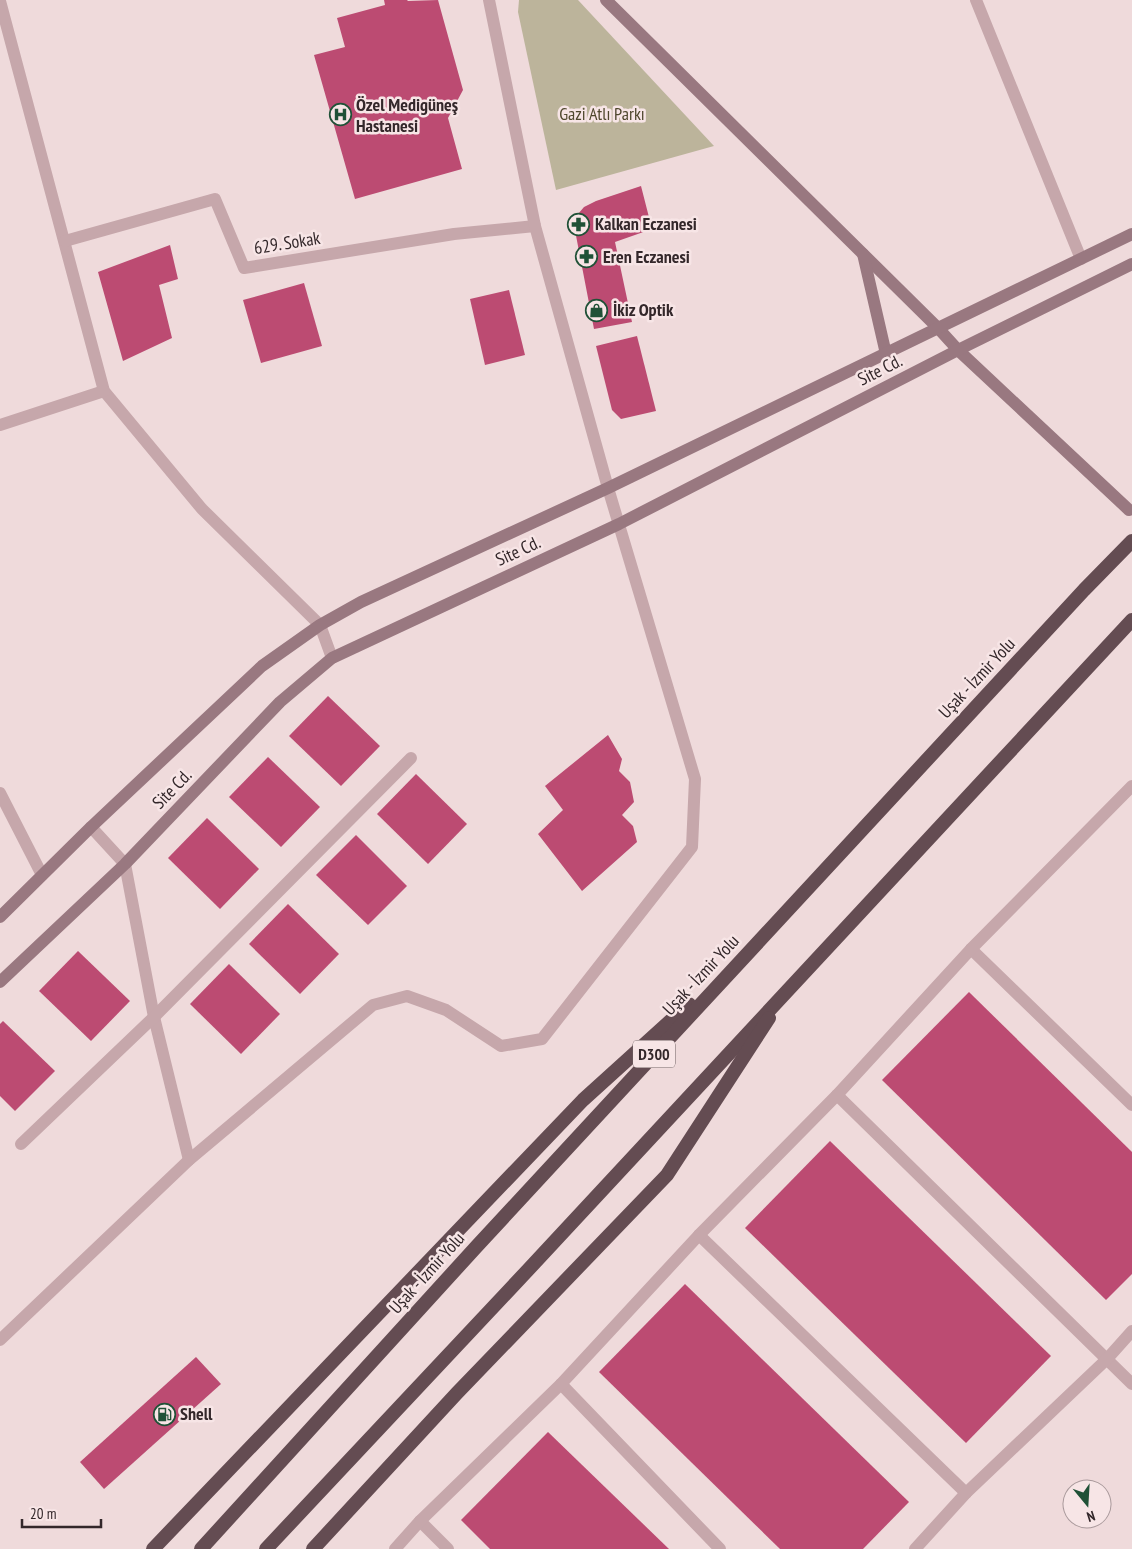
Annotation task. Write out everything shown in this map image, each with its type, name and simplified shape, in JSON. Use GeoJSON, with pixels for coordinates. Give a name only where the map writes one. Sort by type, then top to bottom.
{"type":"FeatureCollection","features":[{"type":"Feature","properties":{"kind":"highway","name":"Uşak - İzmir Yolu"},"geometry":{"type":"LineString","coordinates":[[201,1549],[754,945],[1084,590],[1132,541]]}},
{"type":"Feature","properties":{"kind":"highway"},"geometry":{"type":"LineString","coordinates":[[266,1548],[520,1278],[1129,623]]}},
{"type":"Feature","properties":{"kind":"highway"},"geometry":{"type":"LineString","coordinates":[[153,1549],[583,1100],[754,945]]}},
{"type":"Feature","properties":{"kind":"highway"},"geometry":{"type":"LineString","coordinates":[[313,1549],[457,1393],[667,1175],[790,986]]}},
{"type":"Feature","properties":{"kind":"main road"},"geometry":{"type":"LineString","coordinates":[[606,0],[958,350],[1129,510]]}},
{"type":"Feature","properties":{"kind":"main road","name":"Site Cd."},"geometry":{"type":"LineString","coordinates":[[0,917],[91,827],[262,666],[320,625],[361,602],[608,488],[1132,234]]}},
{"type":"Feature","properties":{"kind":"main road"},"geometry":{"type":"LineString","coordinates":[[863,254],[886,354]]}},
{"type":"Feature","properties":{"kind":"main road","name":"Site Cd."},"geometry":{"type":"LineString","coordinates":[[0,982],[125,864],[280,702],[332,658],[619,524],[958,350],[1132,264]]}},
{"type":"Feature","properties":{"kind":"street"},"geometry":{"type":"LineString","coordinates":[[0,1340],[189,1160],[372,1005],[407,996],[446,1010],[501,1046],[542,1039],[692,847],[695,778],[608,488],[535,226],[489,0]]}},
{"type":"Feature","properties":{"kind":"street"},"geometry":{"type":"LineString","coordinates":[[976,0],[1081,259]]}},
{"type":"Feature","properties":{"kind":"street"},"geometry":{"type":"LineString","coordinates":[[0,1],[3,25],[65,241],[104,391],[202,509],[320,625],[332,658]]}},
{"type":"Feature","properties":{"kind":"street","name":"629. Sokak"},"geometry":{"type":"LineString","coordinates":[[65,241],[215,199],[244,268],[454,234],[535,226]]}},
{"type":"Feature","properties":{"kind":"street"},"geometry":{"type":"LineString","coordinates":[[0,425],[104,391]]}},
{"type":"Feature","properties":{"kind":"street"},"geometry":{"type":"LineString","coordinates":[[21,1144],[154,1017],[411,758]]}},
{"type":"Feature","properties":{"kind":"street"},"geometry":{"type":"LineString","coordinates":[[395,1549],[420,1521],[561,1384],[699,1235],[837,1095],[971,948],[1132,786]]}},
{"type":"Feature","properties":{"kind":"street"},"geometry":{"type":"LineString","coordinates":[[0,793],[42,875]]}},
{"type":"Feature","properties":{"kind":"street"},"geometry":{"type":"LineString","coordinates":[[91,827],[125,864],[154,1017],[189,1160]]}},
{"type":"Feature","properties":{"kind":"street"},"geometry":{"type":"LineString","coordinates":[[971,948],[1132,1105]]}},
{"type":"Feature","properties":{"kind":"street"},"geometry":{"type":"LineString","coordinates":[[837,1095],[1132,1384]]}},
{"type":"Feature","properties":{"kind":"street"},"geometry":{"type":"LineString","coordinates":[[699,1235],[966,1493]]}},
{"type":"Feature","properties":{"kind":"street"},"geometry":{"type":"LineString","coordinates":[[915,1549],[966,1493],[1132,1332]]}},
{"type":"Feature","properties":{"kind":"street"},"geometry":{"type":"LineString","coordinates":[[561,1384],[720,1549]]}},
{"type":"Feature","properties":{"kind":"street"},"geometry":{"type":"LineString","coordinates":[[420,1521],[448,1549]]}},
{"type":"Feature","properties":{"kind":"green space","name":"Gazi Atlı Parkı"},"geometry":{"type":"Polygon","coordinates":[[[519,0],[578,0],[714,146],[556,190],[518,12],[519,0]]]}},
{"type":"Feature","properties":{"kind":"building"},"geometry":{"type":"Polygon","coordinates":[[[384,0],[438,0],[463,90],[448,118],[462,169],[355,199],[314,55],[345,47],[337,18],[385,5],[384,0]]]}},
{"type":"Feature","properties":{"kind":"building"},"geometry":{"type":"Polygon","coordinates":[[[641,186],[652,229],[615,242],[632,322],[594,329],[573,220],[584,207],[596,201],[641,186]]]}},
{"type":"Feature","properties":{"kind":"building"},"geometry":{"type":"Polygon","coordinates":[[[170,245],[178,279],[159,285],[172,338],[123,361],[98,272],[170,245]]]}},
{"type":"Feature","properties":{"kind":"building"},"geometry":{"type":"Polygon","coordinates":[[[304,283],[322,346],[261,363],[243,300],[304,283]]]}},
{"type":"Feature","properties":{"kind":"building"},"geometry":{"type":"Polygon","coordinates":[[[509,290],[525,355],[485,365],[470,299],[509,290]]]}},
{"type":"Feature","properties":{"kind":"building"},"geometry":{"type":"Polygon","coordinates":[[[637,336],[656,411],[621,419],[612,410],[596,346],[637,336]]]}},
{"type":"Feature","properties":{"kind":"building"},"geometry":{"type":"Polygon","coordinates":[[[328,696],[380,746],[341,786],[289,736],[328,696]]]}},
{"type":"Feature","properties":{"kind":"building"},"geometry":{"type":"Polygon","coordinates":[[[608,735],[622,759],[619,771],[630,782],[634,802],[622,815],[633,826],[637,842],[582,891],[538,834],[563,810],[545,786],[608,735]]]}},
{"type":"Feature","properties":{"kind":"building"},"geometry":{"type":"Polygon","coordinates":[[[268,757],[320,807],[281,847],[229,797],[268,757]]]}},
{"type":"Feature","properties":{"kind":"building"},"geometry":{"type":"Polygon","coordinates":[[[416,774],[467,824],[428,864],[377,814],[416,774]]]}},
{"type":"Feature","properties":{"kind":"building"},"geometry":{"type":"Polygon","coordinates":[[[207,818],[259,869],[220,909],[168,858],[207,818]]]}},
{"type":"Feature","properties":{"kind":"building"},"geometry":{"type":"Polygon","coordinates":[[[356,835],[407,886],[368,925],[316,875],[356,835]]]}},
{"type":"Feature","properties":{"kind":"building"},"geometry":{"type":"Polygon","coordinates":[[[288,904],[339,954],[300,994],[249,944],[288,904]]]}},
{"type":"Feature","properties":{"kind":"building"},"geometry":{"type":"Polygon","coordinates":[[[78,951],[130,1001],[91,1041],[39,991],[78,951]]]}},
{"type":"Feature","properties":{"kind":"building"},"geometry":{"type":"Polygon","coordinates":[[[229,964],[280,1014],[241,1054],[190,1004],[229,964]]]}},
{"type":"Feature","properties":{"kind":"building"},"geometry":{"type":"Polygon","coordinates":[[[969,992],[1132,1152],[1132,1274],[1106,1300],[882,1080],[969,992]]]}},
{"type":"Feature","properties":{"kind":"building"},"geometry":{"type":"Polygon","coordinates":[[[3,1021],[55,1071],[15,1111],[0,1096],[0,1024],[3,1021]]]}},
{"type":"Feature","properties":{"kind":"building"},"geometry":{"type":"Polygon","coordinates":[[[830,1141],[1051,1356],[966,1443],[745,1228],[830,1141]]]}},
{"type":"Feature","properties":{"kind":"building"},"geometry":{"type":"Polygon","coordinates":[[[685,1284],[909,1502],[863,1549],[780,1549],[599,1372],[685,1284]]]}},
{"type":"Feature","properties":{"kind":"building"},"geometry":{"type":"Polygon","coordinates":[[[196,1357],[221,1384],[104,1489],[80,1462],[196,1357]]]}},
{"type":"Feature","properties":{"kind":"building"},"geometry":{"type":"Polygon","coordinates":[[[548,1432],[669,1549],[490,1549],[461,1520],[548,1432]]]}},
{"type":"Feature","properties":{"kind":"place","name":"Özel Medigüneş Hastanesi"},"geometry":{"type":"Point","coordinates":[340,115]}},
{"type":"Feature","properties":{"kind":"place","name":"Kalkan Eczanesi"},"geometry":{"type":"Point","coordinates":[579,224]}},
{"type":"Feature","properties":{"kind":"place","name":"Eren Eczanesi"},"geometry":{"type":"Point","coordinates":[587,257]}},
{"type":"Feature","properties":{"kind":"place","name":"İkiz Optik"},"geometry":{"type":"Point","coordinates":[597,310]}},
{"type":"Feature","properties":{"kind":"place","name":"Shell"},"geometry":{"type":"Point","coordinates":[164,1414]}}]}
